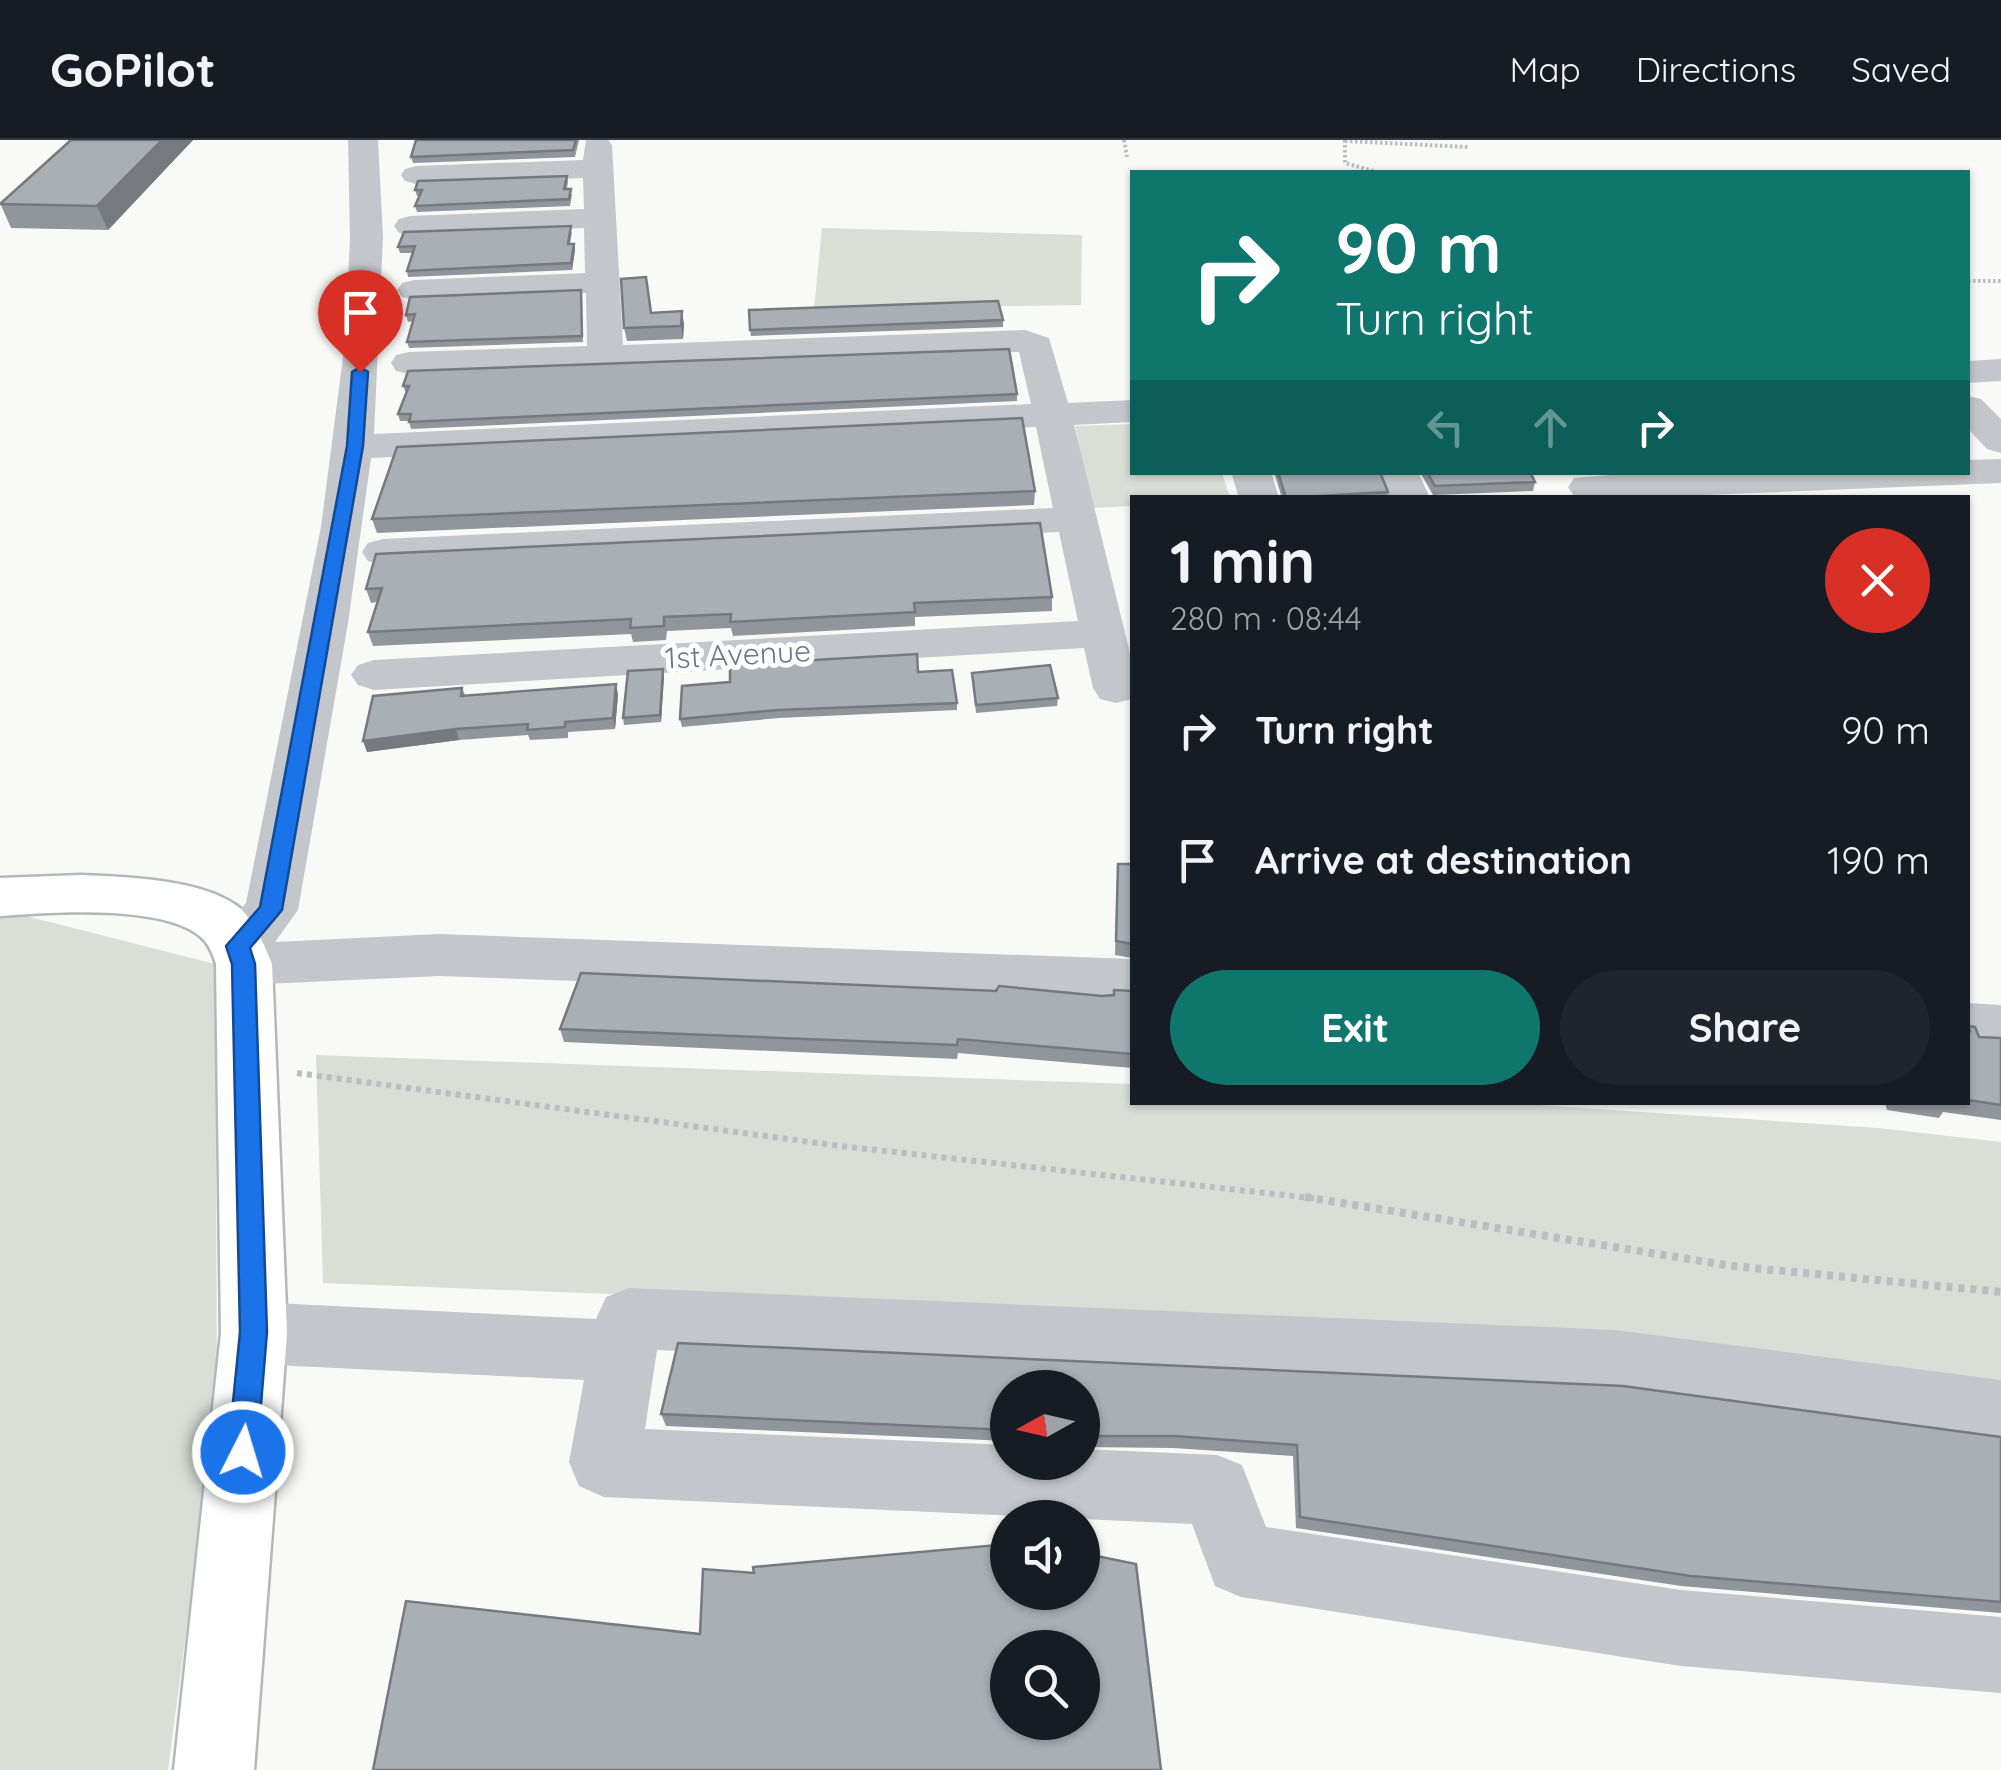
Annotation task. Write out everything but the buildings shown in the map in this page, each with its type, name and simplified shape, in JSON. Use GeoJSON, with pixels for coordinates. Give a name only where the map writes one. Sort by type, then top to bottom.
{"type":"FeatureCollection","features":[{"type":"Feature","properties":{"kind":"highway"},"geometry":{"type":"LineString","coordinates":[[0,897],[119,895],[193,909],[220,920],[241,955],[254,1332],[214,1770]]}},
{"type":"Feature","properties":{"kind":"street"},"geometry":{"type":"LineString","coordinates":[[241,955],[271,910],[355,446],[370,222],[364,140]]}},
{"type":"Feature","properties":{"kind":"street"},"geometry":{"type":"LineString","coordinates":[[416,175],[598,156],[605,355]]}},
{"type":"Feature","properties":{"kind":"street"},"geometry":{"type":"LineString","coordinates":[[410,226],[600,218]]}},
{"type":"Feature","properties":{"kind":"street"},"geometry":{"type":"LineString","coordinates":[[414,290],[602,282]]}},
{"type":"Feature","properties":{"kind":"street"},"geometry":{"type":"LineString","coordinates":[[409,363],[1011,339],[1036,346],[1116,688]]}},
{"type":"Feature","properties":{"kind":"street"},"geometry":{"type":"LineString","coordinates":[[1970,372],[2001,370]]}},
{"type":"Feature","properties":{"kind":"street"},"geometry":{"type":"LineString","coordinates":[[1970,409],[2001,441]]}},
{"type":"Feature","properties":{"kind":"street"},"geometry":{"type":"LineString","coordinates":[[355,446],[1130,411]]}},
{"type":"Feature","properties":{"kind":"street"},"geometry":{"type":"LineString","coordinates":[[1970,472],[2001,471]]}},
{"type":"Feature","properties":{"kind":"street"},"geometry":{"type":"LineString","coordinates":[[1567,485],[1877,475]]}},
{"type":"Feature","properties":{"kind":"street"},"geometry":{"type":"LineString","coordinates":[[383,552],[1076,519]]}},
{"type":"Feature","properties":{"kind":"street","name":"1st Avenue"},"geometry":{"type":"LineString","coordinates":[[374,675],[1103,633]]}},
{"type":"Feature","properties":{"kind":"street"},"geometry":{"type":"LineString","coordinates":[[241,955],[456,955],[1130,980]]}},
{"type":"Feature","properties":{"kind":"street"},"geometry":{"type":"LineString","coordinates":[[1970,1024],[2001,1027]]}},
{"type":"Feature","properties":{"kind":"street"},"geometry":{"type":"LineString","coordinates":[[2001,1413],[1615,1362],[629,1318],[604,1462],[1217,1490],[1241,1560],[1681,1628],[2001,1655]]}},
{"type":"Feature","properties":{"kind":"street"},"geometry":{"type":"LineString","coordinates":[[254,1332],[623,1352]]}},
{"type":"Feature","properties":{"kind":"path"},"geometry":{"type":"LineString","coordinates":[[1124,140],[1127,157]]}},
{"type":"Feature","properties":{"kind":"path"},"geometry":{"type":"LineString","coordinates":[[1370,170],[1345,163],[1345,140],[1468,147]]}},
{"type":"Feature","properties":{"kind":"path"},"geometry":{"type":"LineString","coordinates":[[1970,281],[2001,280]]}},
{"type":"Feature","properties":{"kind":"path"},"geometry":{"type":"LineString","coordinates":[[246,1075],[291,1072],[840,1146],[1287,1194],[1732,1266],[2001,1292]]}},
{"type":"Feature","properties":{"kind":"shaded area"},"geometry":{"type":"Polygon","coordinates":[[[822,228],[1082,235],[1081,305],[814,309],[822,228]]]}},
{"type":"Feature","properties":{"kind":"shaded area"},"geometry":{"type":"Polygon","coordinates":[[[1130,424],[1130,475],[1223,475],[1229,495],[1130,495],[1130,506],[1092,508],[1075,426],[1130,424]]]}},
{"type":"Feature","properties":{"kind":"shaded area"},"geometry":{"type":"Polygon","coordinates":[[[14,913],[215,964],[217,1398],[168,1770],[0,1770],[0,916],[14,913]]]}},
{"type":"Feature","properties":{"kind":"shaded area"},"geometry":{"type":"Polygon","coordinates":[[[316,1055],[1130,1084],[1130,1105],[1540,1105],[1878,1128],[2001,1142],[2001,1396],[1105,1313],[323,1283],[316,1055]]]}},
{"type":"Feature","properties":{"kind":"route"},"geometry":{"type":"LineString","coordinates":[[243,1452],[254,1332],[244,964],[238,946],[271,910],[355,446],[360,372]]}}]}
